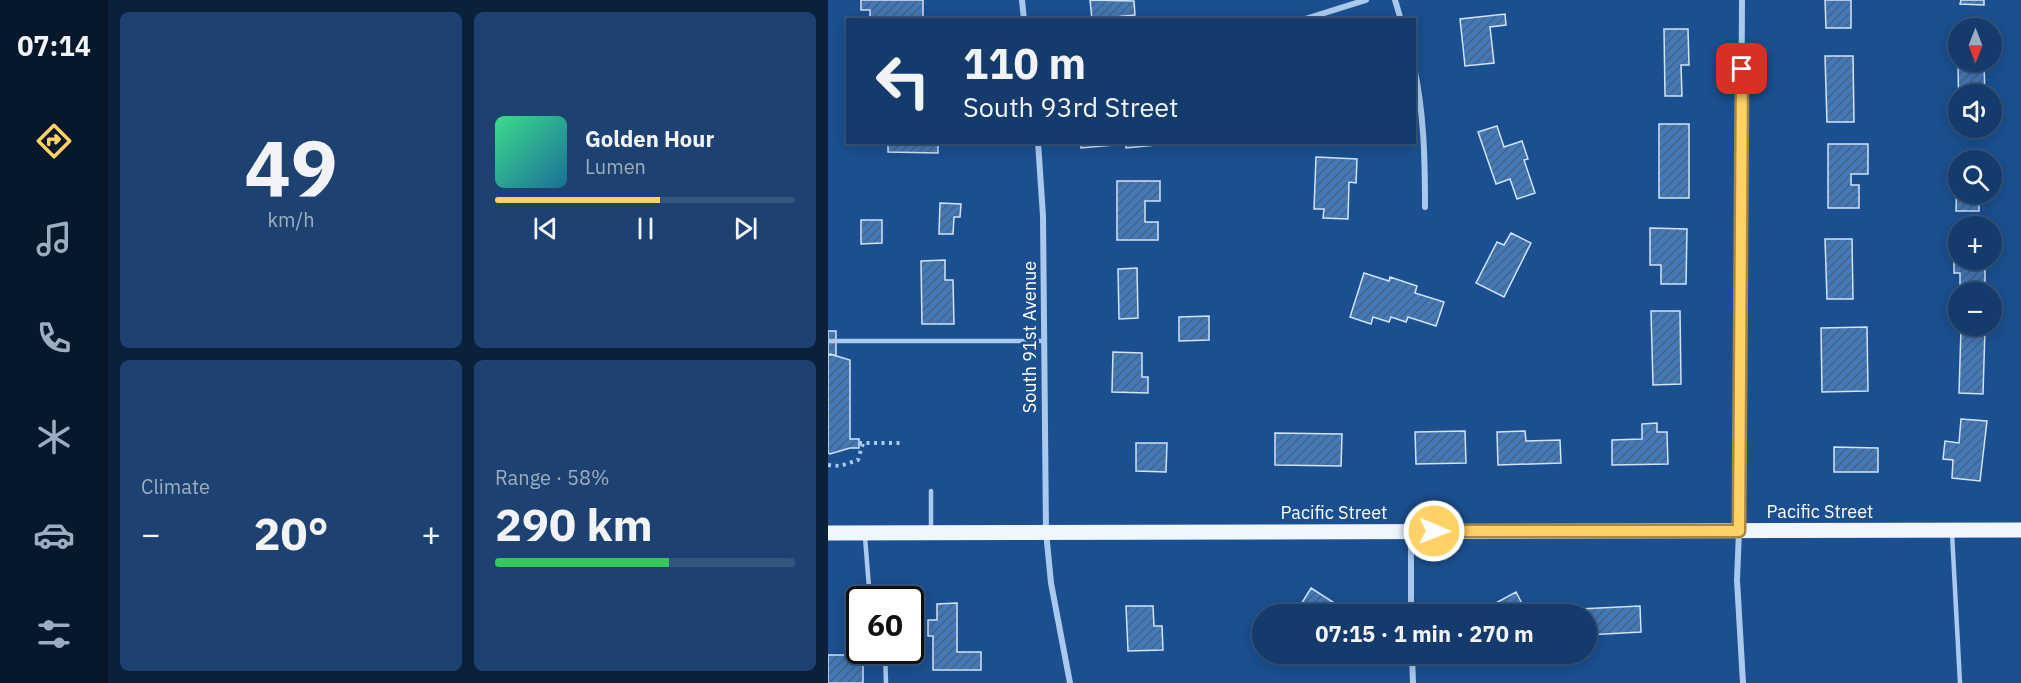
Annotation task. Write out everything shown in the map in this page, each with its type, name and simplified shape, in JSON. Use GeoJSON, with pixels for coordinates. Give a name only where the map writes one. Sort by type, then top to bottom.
{"type":"FeatureCollection","features":[{"type":"Feature","properties":{"kind":"main road","name":"Pacific Street"},"geometry":{"type":"LineString","coordinates":[[828,533],[2021,530]]}},
{"type":"Feature","properties":{"kind":"street"},"geometry":{"type":"LineString","coordinates":[[1022,0],[1024,18]]}},
{"type":"Feature","properties":{"kind":"street"},"geometry":{"type":"LineString","coordinates":[[1308,18],[1366,0]]}},
{"type":"Feature","properties":{"kind":"street"},"geometry":{"type":"LineString","coordinates":[[1395,0],[1400,18]]}},
{"type":"Feature","properties":{"kind":"street"},"geometry":{"type":"LineString","coordinates":[[1742,0],[1737,580],[1743,683]]}},
{"type":"Feature","properties":{"kind":"street"},"geometry":{"type":"LineString","coordinates":[[1416,76],[1424,137],[1425,207]]}},
{"type":"Feature","properties":{"kind":"street","name":"South 91st Avenue"},"geometry":{"type":"LineString","coordinates":[[1038,144],[1043,216],[1046,532],[1051,583],[1070,683]]}},
{"type":"Feature","properties":{"kind":"street"},"geometry":{"type":"LineString","coordinates":[[1411,531],[1411,604]]}},
{"type":"Feature","properties":{"kind":"street"},"geometry":{"type":"LineString","coordinates":[[1412,664],[1413,683]]}},
{"type":"Feature","properties":{"kind":"lane"},"geometry":{"type":"LineString","coordinates":[[828,341],[1044,341]]}},
{"type":"Feature","properties":{"kind":"lane"},"geometry":{"type":"LineString","coordinates":[[931,491],[931,532]]}},
{"type":"Feature","properties":{"kind":"lane"},"geometry":{"type":"LineString","coordinates":[[1952,530],[1960,683]]}},
{"type":"Feature","properties":{"kind":"lane"},"geometry":{"type":"LineString","coordinates":[[865,533],[869,586]]}},
{"type":"Feature","properties":{"kind":"lane"},"geometry":{"type":"LineString","coordinates":[[885,664],[886,683]]}},
{"type":"Feature","properties":{"kind":"path"},"geometry":{"type":"LineString","coordinates":[[828,465],[840,466],[858,460],[861,443],[903,443]]}},
{"type":"Feature","properties":{"kind":"building"},"geometry":{"type":"Polygon","coordinates":[[[861,0],[923,0],[923,18],[870,18],[870,10],[861,10],[861,0]]]}},
{"type":"Feature","properties":{"kind":"building"},"geometry":{"type":"Polygon","coordinates":[[[1090,0],[1134,1],[1135,15],[1092,18],[1090,0]]]}},
{"type":"Feature","properties":{"kind":"building"},"geometry":{"type":"Polygon","coordinates":[[[1825,0],[1851,0],[1851,28],[1826,28],[1825,0]]]}},
{"type":"Feature","properties":{"kind":"building"},"geometry":{"type":"Polygon","coordinates":[[[1961,0],[1984,0],[1984,5],[1960,4],[1961,0]]]}},
{"type":"Feature","properties":{"kind":"building"},"geometry":{"type":"Polygon","coordinates":[[[1505,14],[1506,25],[1490,27],[1494,63],[1465,66],[1460,19],[1505,14]]]}},
{"type":"Feature","properties":{"kind":"building"},"geometry":{"type":"Polygon","coordinates":[[[1664,29],[1688,29],[1689,65],[1681,65],[1682,96],[1665,96],[1664,29]]]}},
{"type":"Feature","properties":{"kind":"building"},"geometry":{"type":"Polygon","coordinates":[[[1825,56],[1853,56],[1854,122],[1827,122],[1825,56]]]}},
{"type":"Feature","properties":{"kind":"building"},"geometry":{"type":"Polygon","coordinates":[[[1958,72],[1984,72],[1985,84],[1958,84],[1958,72]]]}},
{"type":"Feature","properties":{"kind":"building"},"geometry":{"type":"Polygon","coordinates":[[[1659,124],[1689,124],[1689,198],[1659,198],[1659,124]]]}},
{"type":"Feature","properties":{"kind":"building"},"geometry":{"type":"Polygon","coordinates":[[[1497,126],[1504,147],[1522,141],[1528,159],[1524,160],[1535,193],[1517,199],[1510,179],[1496,184],[1478,132],[1497,126]]]}},
{"type":"Feature","properties":{"kind":"building"},"geometry":{"type":"Polygon","coordinates":[[[888,144],[938,144],[938,153],[888,152],[888,144]]]}},
{"type":"Feature","properties":{"kind":"building"},"geometry":{"type":"Polygon","coordinates":[[[1081,144],[1126,144],[1081,148],[1081,144]]]}},
{"type":"Feature","properties":{"kind":"building"},"geometry":{"type":"Polygon","coordinates":[[[1126,144],[1167,144],[1126,148],[1126,144]]]}},
{"type":"Feature","properties":{"kind":"building"},"geometry":{"type":"Polygon","coordinates":[[[1828,144],[1868,144],[1868,174],[1851,174],[1851,185],[1859,185],[1859,208],[1828,208],[1828,144]]]}},
{"type":"Feature","properties":{"kind":"building"},"geometry":{"type":"Polygon","coordinates":[[[1316,157],[1357,159],[1356,183],[1349,182],[1348,219],[1323,218],[1324,209],[1314,209],[1316,157]]]}},
{"type":"Feature","properties":{"kind":"building"},"geometry":{"type":"Polygon","coordinates":[[[1117,181],[1160,181],[1160,201],[1145,201],[1145,222],[1158,222],[1158,240],[1117,240],[1117,181]]]}},
{"type":"Feature","properties":{"kind":"building"},"geometry":{"type":"Polygon","coordinates":[[[940,203],[961,204],[960,217],[954,217],[953,234],[939,234],[940,203]]]}},
{"type":"Feature","properties":{"kind":"building"},"geometry":{"type":"Polygon","coordinates":[[[1956,204],[1979,204],[1979,211],[1956,211],[1956,204]]]}},
{"type":"Feature","properties":{"kind":"building"},"geometry":{"type":"Polygon","coordinates":[[[861,220],[882,220],[882,243],[861,244],[861,220]]]}},
{"type":"Feature","properties":{"kind":"building"},"geometry":{"type":"Polygon","coordinates":[[[1650,228],[1687,229],[1686,284],[1661,284],[1661,265],[1650,265],[1650,228]]]}},
{"type":"Feature","properties":{"kind":"building"},"geometry":{"type":"Polygon","coordinates":[[[1511,233],[1531,243],[1504,297],[1476,283],[1497,242],[1504,245],[1511,233]]]}},
{"type":"Feature","properties":{"kind":"building"},"geometry":{"type":"Polygon","coordinates":[[[1825,239],[1852,239],[1853,299],[1827,299],[1825,239]]]}},
{"type":"Feature","properties":{"kind":"building"},"geometry":{"type":"Polygon","coordinates":[[[945,260],[945,280],[953,280],[954,324],[922,324],[921,261],[945,260]]]}},
{"type":"Feature","properties":{"kind":"building"},"geometry":{"type":"Polygon","coordinates":[[[1137,268],[1138,318],[1119,319],[1118,269],[1137,268]]]}},
{"type":"Feature","properties":{"kind":"building"},"geometry":{"type":"Polygon","coordinates":[[[1954,270],[1985,270],[1985,282],[1960,282],[1960,273],[1954,273],[1954,270]]]}},
{"type":"Feature","properties":{"kind":"building"},"geometry":{"type":"Polygon","coordinates":[[[1364,273],[1389,281],[1390,277],[1417,286],[1415,293],[1444,302],[1436,326],[1408,317],[1406,322],[1391,317],[1389,322],[1373,317],[1371,324],[1350,317],[1364,273]]]}},
{"type":"Feature","properties":{"kind":"building"},"geometry":{"type":"Polygon","coordinates":[[[1651,311],[1680,311],[1681,384],[1653,385],[1651,311]]]}},
{"type":"Feature","properties":{"kind":"building"},"geometry":{"type":"Polygon","coordinates":[[[1209,316],[1209,340],[1179,341],[1179,317],[1209,316]]]}},
{"type":"Feature","properties":{"kind":"building"},"geometry":{"type":"Polygon","coordinates":[[[1867,327],[1868,391],[1822,392],[1821,328],[1867,327]]]}},
{"type":"Feature","properties":{"kind":"building"},"geometry":{"type":"Polygon","coordinates":[[[828,331],[836,331],[836,355],[828,355],[828,331]]]}},
{"type":"Feature","properties":{"kind":"building"},"geometry":{"type":"Polygon","coordinates":[[[1961,336],[1985,336],[1983,394],[1959,393],[1961,336]]]}},
{"type":"Feature","properties":{"kind":"building"},"geometry":{"type":"Polygon","coordinates":[[[1113,352],[1142,353],[1142,377],[1148,377],[1148,393],[1112,392],[1113,352]]]}},
{"type":"Feature","properties":{"kind":"building"},"geometry":{"type":"Polygon","coordinates":[[[828,355],[850,360],[850,439],[859,439],[859,448],[850,448],[830,454],[828,453],[828,355]]]}},
{"type":"Feature","properties":{"kind":"building"},"geometry":{"type":"Polygon","coordinates":[[[1961,419],[1987,421],[1980,481],[1952,478],[1953,460],[1943,459],[1945,441],[1959,443],[1961,419]]]}},
{"type":"Feature","properties":{"kind":"building"},"geometry":{"type":"Polygon","coordinates":[[[1657,423],[1657,432],[1667,432],[1668,464],[1612,465],[1612,440],[1642,439],[1642,424],[1657,423]]]}},
{"type":"Feature","properties":{"kind":"building"},"geometry":{"type":"Polygon","coordinates":[[[1465,431],[1466,463],[1416,464],[1415,432],[1465,431]]]}},
{"type":"Feature","properties":{"kind":"building"},"geometry":{"type":"Polygon","coordinates":[[[1525,431],[1526,441],[1560,440],[1561,463],[1498,465],[1497,432],[1525,431]]]}},
{"type":"Feature","properties":{"kind":"building"},"geometry":{"type":"Polygon","coordinates":[[[1275,433],[1342,434],[1341,466],[1275,465],[1275,433]]]}},
{"type":"Feature","properties":{"kind":"building"},"geometry":{"type":"Polygon","coordinates":[[[1136,443],[1167,443],[1166,472],[1136,471],[1136,443]]]}},
{"type":"Feature","properties":{"kind":"building"},"geometry":{"type":"Polygon","coordinates":[[[1834,447],[1878,448],[1878,472],[1834,472],[1834,447]]]}},
{"type":"Feature","properties":{"kind":"building"},"geometry":{"type":"Polygon","coordinates":[[[1311,588],[1336,604],[1301,604],[1311,588]]]}},
{"type":"Feature","properties":{"kind":"building"},"geometry":{"type":"Polygon","coordinates":[[[1516,592],[1522,604],[1494,604],[1516,592]]]}},
{"type":"Feature","properties":{"kind":"building"},"geometry":{"type":"Polygon","coordinates":[[[957,603],[957,652],[981,652],[981,670],[933,670],[933,636],[928,636],[928,620],[937,620],[937,604],[957,603]]]}},
{"type":"Feature","properties":{"kind":"building"},"geometry":{"type":"Polygon","coordinates":[[[1126,606],[1153,606],[1154,626],[1162,626],[1163,650],[1128,651],[1126,606]]]}},
{"type":"Feature","properties":{"kind":"building"},"geometry":{"type":"Polygon","coordinates":[[[1640,606],[1641,632],[1597,634],[1597,608],[1640,606]]]}},
{"type":"Feature","properties":{"kind":"building"},"geometry":{"type":"Polygon","coordinates":[[[828,655],[846,655],[846,664],[863,664],[863,683],[828,683],[828,655]]]}},
{"type":"Feature","properties":{"kind":"route"},"geometry":{"type":"LineString","coordinates":[[1434,531],[1739,531],[1742,69]]}}]}
